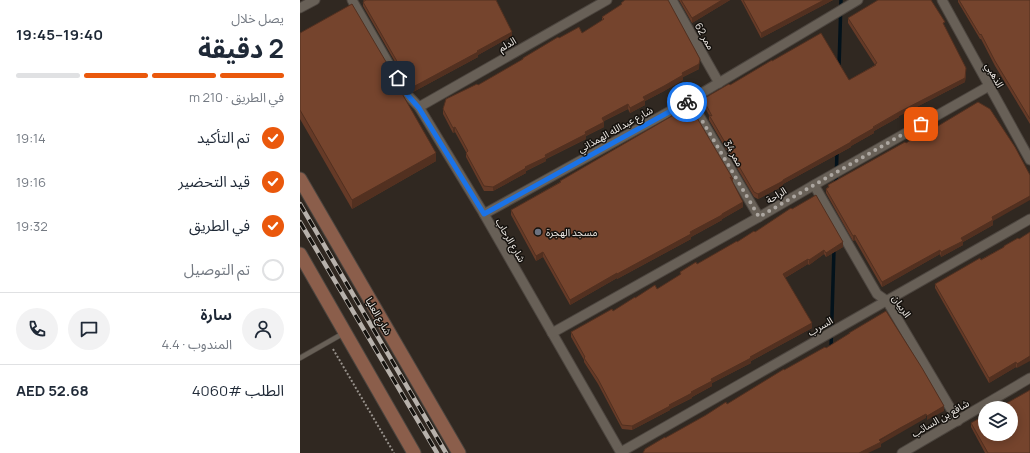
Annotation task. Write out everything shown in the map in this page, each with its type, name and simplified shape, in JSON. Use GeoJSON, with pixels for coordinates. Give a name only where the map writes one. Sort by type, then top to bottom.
{"type":"FeatureCollection","features":[{"type":"Feature","properties":{"kind":"main road","name":"شارع العليا"},"geometry":{"type":"LineString","coordinates":[[300,180],[459,453]]}},
{"type":"Feature","properties":{"kind":"main road"},"geometry":{"type":"LineString","coordinates":[[300,254],[414,453]]}},
{"type":"Feature","properties":{"kind":"street"},"geometry":{"type":"LineString","coordinates":[[300,8],[315,0]]}},
{"type":"Feature","properties":{"kind":"street","name":"شارع الرحاب"},"geometry":{"type":"LineString","coordinates":[[352,0],[405,92],[419,108],[484,214],[621,452]]}},
{"type":"Feature","properties":{"kind":"street","name":"الدلم"},"geometry":{"type":"LineString","coordinates":[[419,108],[607,0]]}},
{"type":"Feature","properties":{"kind":"street","name":"ممر 62"},"geometry":{"type":"LineString","coordinates":[[672,0],[719,83]]}},
{"type":"Feature","properties":{"kind":"street","name":"شارع عبدالله الهمذاني"},"geometry":{"type":"LineString","coordinates":[[484,214],[690,100],[858,0]]}},
{"type":"Feature","properties":{"kind":"street","name":"الذهبي"},"geometry":{"type":"LineString","coordinates":[[942,0],[1030,160]]}},
{"type":"Feature","properties":{"kind":"street","name":"الراحة"},"geometry":{"type":"LineString","coordinates":[[552,333],[989,86]]}},
{"type":"Feature","properties":{"kind":"street","name":"ممر 34"},"geometry":{"type":"LineString","coordinates":[[690,100],[759,217]]}},
{"type":"Feature","properties":{"kind":"street","name":"الربيان"},"geometry":{"type":"LineString","coordinates":[[814,185],[877,294],[887,301],[958,421]]}},
{"type":"Feature","properties":{"kind":"street","name":"السرب"},"geometry":{"type":"LineString","coordinates":[[621,452],[1030,219]]}},
{"type":"Feature","properties":{"kind":"street","name":"شافع بن السائب"},"geometry":{"type":"LineString","coordinates":[[902,453],[915,450],[958,421],[1030,378]]}},
{"type":"Feature","properties":{"kind":"lane"},"geometry":{"type":"LineString","coordinates":[[300,358],[345,333]]}},
{"type":"Feature","properties":{"kind":"path"},"geometry":{"type":"LineString","coordinates":[[329,342],[394,453]]}},
{"type":"Feature","properties":{"kind":"building"},"geometry":{"type":"Polygon","coordinates":[[[366,0],[496,0],[512,32],[413,87],[363,2],[366,0]]]}},
{"type":"Feature","properties":{"kind":"building"},"geometry":{"type":"Polygon","coordinates":[[[625,0],[668,0],[700,59],[699,64],[682,73],[683,75],[643,97],[645,100],[630,108],[628,104],[602,118],[604,122],[585,132],[586,134],[545,155],[546,157],[525,167],[526,168],[493,187],[484,186],[466,153],[468,151],[443,109],[446,99],[477,84],[478,85],[558,37],[559,38],[579,27],[582,33],[604,19],[602,17],[622,4],[621,3],[625,0]]]}},
{"type":"Feature","properties":{"kind":"building"},"geometry":{"type":"Polygon","coordinates":[[[681,0],[722,0],[692,18],[681,0]]]}},
{"type":"Feature","properties":{"kind":"building"},"geometry":{"type":"Polygon","coordinates":[[[743,0],[824,0],[761,33],[743,0]]]}},
{"type":"Feature","properties":{"kind":"building"},"geometry":{"type":"Polygon","coordinates":[[[878,0],[931,0],[945,22],[943,23],[966,68],[965,78],[899,112],[851,142],[783,181],[758,194],[754,192],[709,115],[712,116],[703,99],[821,33],[849,80],[876,65],[875,64],[877,63],[848,18],[878,0]]]}},
{"type":"Feature","properties":{"kind":"building"},"geometry":{"type":"Polygon","coordinates":[[[959,0],[1030,0],[1030,119],[995,61],[981,34],[980,35],[959,0]]]}},
{"type":"Feature","properties":{"kind":"building"},"geometry":{"type":"Polygon","coordinates":[[[352,4],[402,89],[400,90],[436,153],[352,200],[300,110],[300,33],[352,4]]]}},
{"type":"Feature","properties":{"kind":"building"},"geometry":{"type":"Polygon","coordinates":[[[978,102],[990,109],[1015,147],[1030,175],[1030,196],[992,217],[993,220],[961,238],[963,241],[941,252],[940,250],[882,282],[826,189],[829,187],[828,185],[905,142],[906,143],[937,124],[938,126],[978,102]]]}},
{"type":"Feature","properties":{"kind":"building"},"geometry":{"type":"Polygon","coordinates":[[[684,109],[693,111],[733,179],[730,177],[743,202],[690,232],[691,234],[570,300],[543,252],[536,256],[511,210],[684,109]]]}},
{"type":"Feature","properties":{"kind":"building"},"geometry":{"type":"Polygon","coordinates":[[[816,195],[843,242],[826,253],[824,250],[783,274],[812,323],[711,379],[712,381],[669,405],[670,406],[632,426],[622,425],[571,332],[612,309],[613,311],[655,285],[657,289],[681,274],[680,272],[696,262],[697,264],[754,231],[755,232],[791,208],[792,209],[816,195]]]}},
{"type":"Feature","properties":{"kind":"building"},"geometry":{"type":"Polygon","coordinates":[[[1030,232],[1030,356],[1017,364],[1016,362],[989,378],[935,284],[980,258],[981,260],[1030,232]]]}},
{"type":"Feature","properties":{"kind":"building"},"geometry":{"type":"Polygon","coordinates":[[[886,311],[944,406],[927,416],[926,414],[900,428],[879,440],[881,442],[859,453],[643,453],[645,449],[665,437],[706,415],[726,402],[727,404],[784,369],[825,347],[826,348],[886,311]]]}},
{"type":"Feature","properties":{"kind":"building"},"geometry":{"type":"Polygon","coordinates":[[[1030,390],[1030,453],[988,453],[981,441],[1018,441],[1018,401],[1010,401],[1030,390]]]}},
{"type":"Feature","properties":{"kind":"building"},"geometry":{"type":"Polygon","coordinates":[[[978,419],[978,435],[971,423],[978,419]]]}},
{"type":"Feature","properties":{"kind":"waterway"},"geometry":{"type":"LineString","coordinates":[[839,67],[841,0]]}},
{"type":"Feature","properties":{"kind":"waterway"},"geometry":{"type":"LineString","coordinates":[[836,185],[837,151]]}},
{"type":"Feature","properties":{"kind":"waterway"},"geometry":{"type":"LineString","coordinates":[[831,349],[834,249]]}},
{"type":"Feature","properties":{"kind":"railway"},"geometry":{"type":"LineString","coordinates":[[300,204],[446,453]]}},
{"type":"Feature","properties":{"kind":"railway"},"geometry":{"type":"LineString","coordinates":[[300,222],[437,453]]}},
{"type":"Feature","properties":{"kind":"way so far"},"geometry":{"type":"LineString","coordinates":[[687,102],[690,100],[759,217],[921,124]]}},
{"type":"Feature","properties":{"kind":"place","name":"مسجد الهجرة"},"geometry":{"type":"Point","coordinates":[538,232]}},
{"type":"Feature","properties":{"kind":"route"},"geometry":{"type":"LineString","coordinates":[[398,78],[405,92],[419,108],[484,214],[687,102]]}}]}
